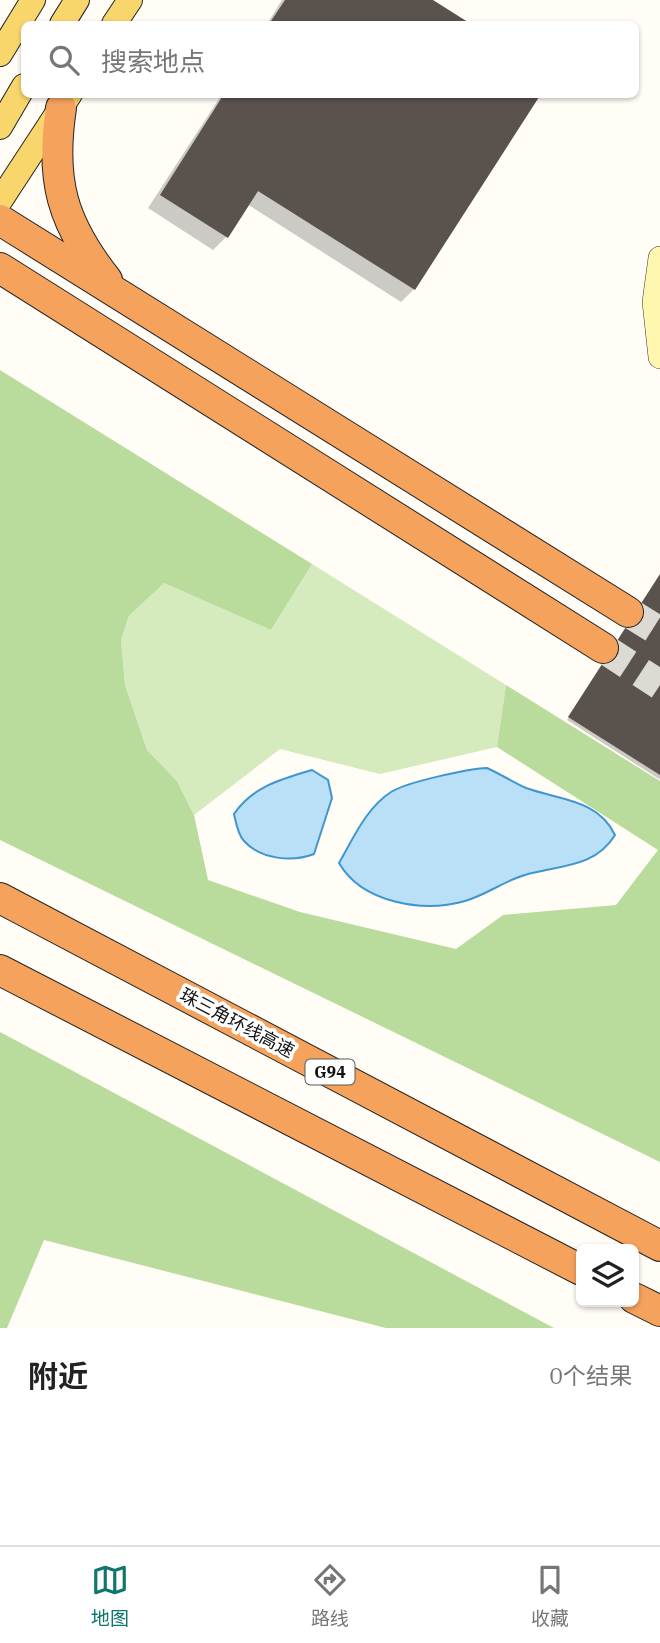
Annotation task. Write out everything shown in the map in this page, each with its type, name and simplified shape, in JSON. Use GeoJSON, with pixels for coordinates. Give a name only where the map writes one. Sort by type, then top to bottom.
{"type":"FeatureCollection","features":[{"type":"Feature","properties":{"kind":"highway"},"geometry":{"type":"LineString","coordinates":[[66,101],[55,165],[66,214],[95,265],[118,295]]}},
{"type":"Feature","properties":{"kind":"highway"},"geometry":{"type":"LineString","coordinates":[[0,220],[628,612]]}},
{"type":"Feature","properties":{"kind":"highway"},"geometry":{"type":"LineString","coordinates":[[0,268],[603,648]]}},
{"type":"Feature","properties":{"kind":"highway","name":"珠三角环线高速"},"geometry":{"type":"LineString","coordinates":[[0,898],[660,1246]]}},
{"type":"Feature","properties":{"kind":"highway"},"geometry":{"type":"LineString","coordinates":[[0,970],[576,1267]]}},
{"type":"Feature","properties":{"kind":"highway"},"geometry":{"type":"LineString","coordinates":[[639,1300],[660,1311]]}},
{"type":"Feature","properties":{"kind":"main road"},"geometry":{"type":"LineString","coordinates":[[0,54],[33,0]]}},
{"type":"Feature","properties":{"kind":"main road"},"geometry":{"type":"LineString","coordinates":[[64,21],[77,0]]}},
{"type":"Feature","properties":{"kind":"main road"},"geometry":{"type":"LineString","coordinates":[[116,21],[130,0]]}},
{"type":"Feature","properties":{"kind":"main road"},"geometry":{"type":"LineString","coordinates":[[0,127],[21,91]]}},
{"type":"Feature","properties":{"kind":"main road"},"geometry":{"type":"LineString","coordinates":[[0,201],[66,101]]}},
{"type":"Feature","properties":{"kind":"main road"},"geometry":{"type":"LineString","coordinates":[[660,258],[654,302],[660,357]]}},
{"type":"Feature","properties":{"kind":"green space"},"geometry":{"type":"Polygon","coordinates":[[[0,370],[312,564],[271,630],[164,583],[129,616],[121,640],[125,685],[147,750],[177,781],[194,815],[208,880],[300,912],[456,949],[503,915],[616,905],[658,850],[497,747],[506,685],[660,781],[660,1162],[0,840],[0,370]]]}},
{"type":"Feature","properties":{"kind":"green space"},"geometry":{"type":"Polygon","coordinates":[[[312,564],[506,685],[497,747],[380,774],[280,749],[194,815],[177,781],[147,750],[125,685],[121,640],[129,616],[164,583],[271,630],[312,564]]]}},
{"type":"Feature","properties":{"kind":"green space"},"geometry":{"type":"Polygon","coordinates":[[[0,1032],[554,1328],[386,1328],[44,1240],[7,1328],[0,1328],[0,1032]]]}},
{"type":"Feature","properties":{"kind":"water"},"geometry":{"type":"Polygon","coordinates":[[[487,768],[526,788],[588,807],[608,823],[615,835],[607,846],[587,860],[525,875],[465,901],[431,906],[395,902],[378,896],[349,877],[339,863],[367,815],[391,792],[438,777],[487,768]]]}},
{"type":"Feature","properties":{"kind":"water"},"geometry":{"type":"Polygon","coordinates":[[[312,770],[328,780],[332,798],[314,854],[278,858],[251,847],[242,838],[234,814],[241,805],[268,785],[312,770]]]}},
{"type":"Feature","properties":{"kind":"building"},"geometry":{"type":"Polygon","coordinates":[[[285,0],[433,0],[466,21],[271,21],[285,0]]]}},
{"type":"Feature","properties":{"kind":"building"},"geometry":{"type":"Polygon","coordinates":[[[221,98],[538,98],[415,290],[258,191],[228,238],[160,195],[221,98]]]}},
{"type":"Feature","properties":{"kind":"building"},"geometry":{"type":"Polygon","coordinates":[[[660,574],[660,775],[568,717],[660,574]]]}},
{"type":"Feature","properties":{"kind":"tunnel"},"geometry":{"type":"LineString","coordinates":[[628,612],[660,632]]}},
{"type":"Feature","properties":{"kind":"tunnel"},"geometry":{"type":"LineString","coordinates":[[603,648],[660,685]]}}]}
